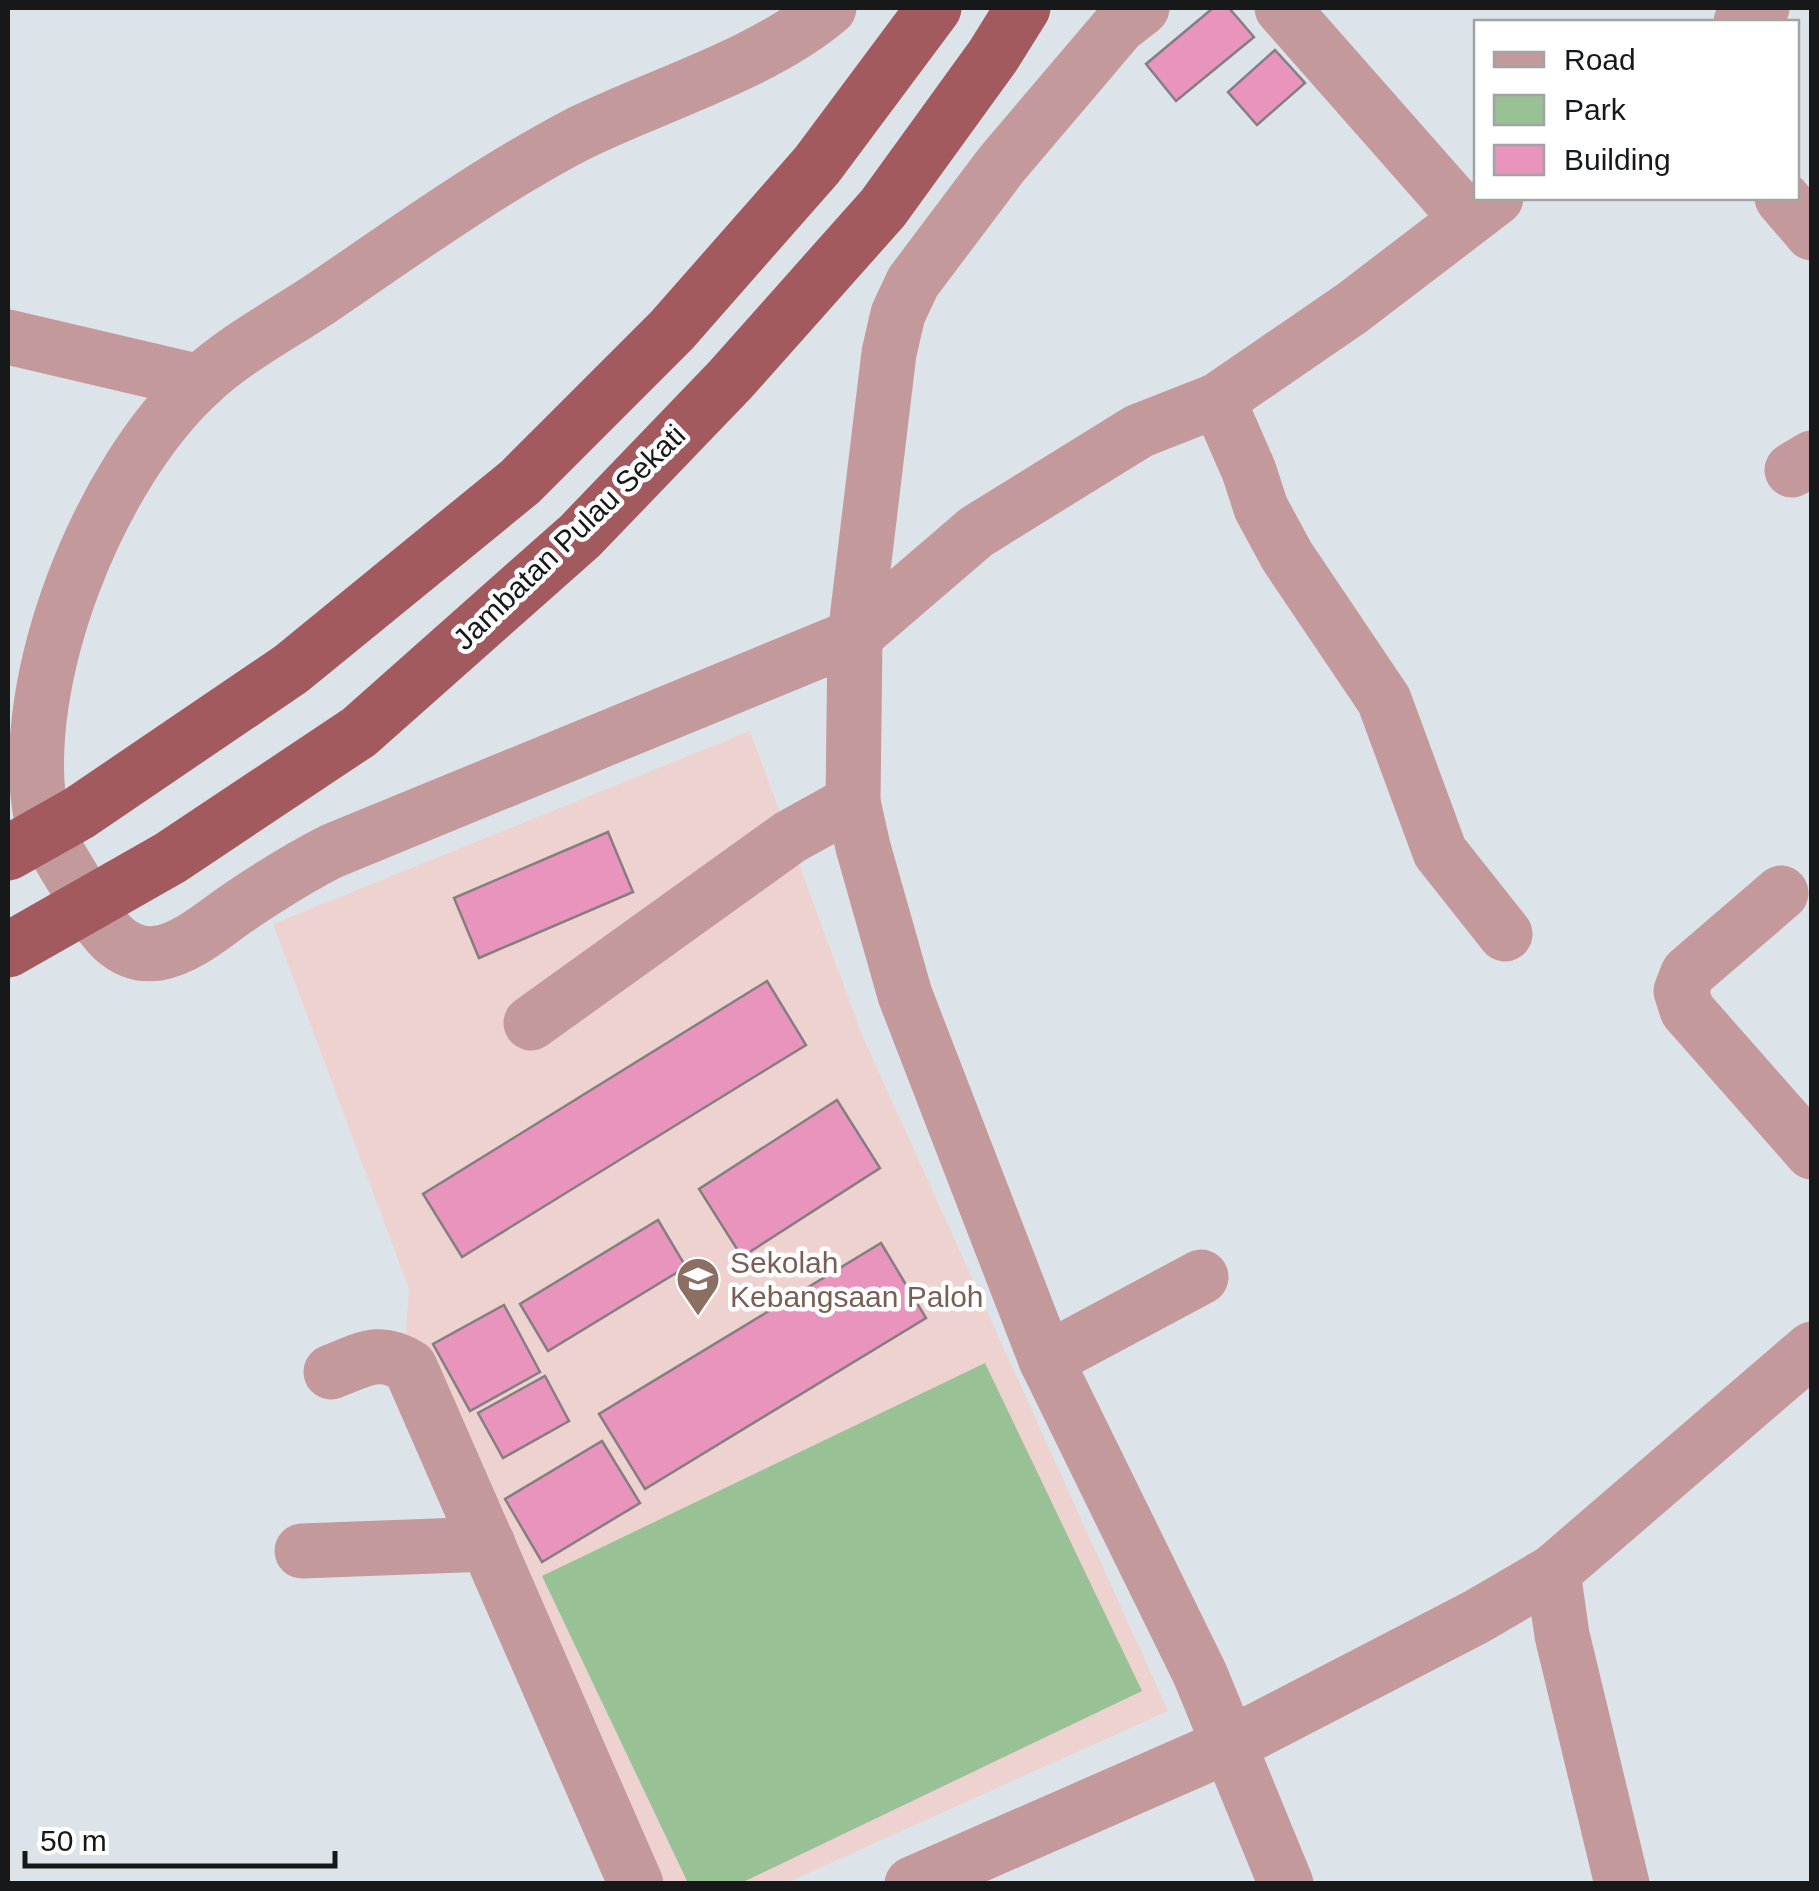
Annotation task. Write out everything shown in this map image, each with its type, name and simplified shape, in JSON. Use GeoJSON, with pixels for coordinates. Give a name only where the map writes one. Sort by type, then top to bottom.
{"type":"FeatureCollection","features":[{"type":"Feature","properties":{"kind":"main road"},"geometry":{"type":"LineString","coordinates":[[8,853],[79,814],[291,669],[520,482],[672,330],[817,165],[934,8]]}},
{"type":"Feature","properties":{"kind":"main road","name":"Jambatan Pulau Sekati"},"geometry":{"type":"LineString","coordinates":[[8,950],[170,858],[358,732],[580,536],[730,380],[883,208],[1024,8]]}},
{"type":"Feature","properties":{"kind":"street"},"geometry":{"type":"LineString","coordinates":[[830,8],[792,36],[577,135],[462,202],[200,382],[146,444],[110,504],[62,612],[42,693],[38,756],[41,819],[104,934],[129,949],[156,954],[182,945],[332,850],[855,636],[976,532],[1140,431],[1218,400],[1352,308],[1481,208],[1282,8]]}},
{"type":"Feature","properties":{"kind":"street"},"geometry":{"type":"LineString","coordinates":[[1142,8],[1120,26],[1001,165],[914,282],[898,314],[889,353],[855,636],[853,802],[906,995],[1046,1360],[1200,1674],[1286,1884]]}},
{"type":"Feature","properties":{"kind":"street"},"geometry":{"type":"LineString","coordinates":[[1784,200],[1812,232]]}},
{"type":"Feature","properties":{"kind":"street"},"geometry":{"type":"LineString","coordinates":[[8,337],[200,382]]}},
{"type":"Feature","properties":{"kind":"street"},"geometry":{"type":"LineString","coordinates":[[1218,400],[1261,508],[1287,556],[1384,700],[1440,852],[1505,934]]}},
{"type":"Feature","properties":{"kind":"street"},"geometry":{"type":"LineString","coordinates":[[531,1023],[790,837],[853,802]]}},
{"type":"Feature","properties":{"kind":"street"},"geometry":{"type":"LineString","coordinates":[[1781,892],[1688,973],[1681,991],[1687,1010],[1812,1152]]}},
{"type":"Feature","properties":{"kind":"street"},"geometry":{"type":"LineString","coordinates":[[1046,1360],[1201,1277]]}},
{"type":"Feature","properties":{"kind":"street"},"geometry":{"type":"LineString","coordinates":[[912,1884],[1227,1746],[1476,1618],[1553,1572],[1812,1349]]}},
{"type":"Feature","properties":{"kind":"street"},"geometry":{"type":"LineString","coordinates":[[331,1372],[372,1356],[391,1355],[410,1367],[636,1884]]}},
{"type":"Feature","properties":{"kind":"street"},"geometry":{"type":"LineString","coordinates":[[302,1551],[488,1544]]}},
{"type":"Feature","properties":{"kind":"street"},"geometry":{"type":"LineString","coordinates":[[1553,1572],[1562,1635],[1622,1884]]}},
{"type":"Feature","properties":{"kind":"shaded area","name":"Sekolah Kebangsaan Paloh"},"geometry":{"type":"Polygon","coordinates":[[[750,731],[862,1035],[1168,1711],[786,1883],[642,1883],[405,1345],[409,1289],[273,924],[750,731]]]}},
{"type":"Feature","properties":{"kind":"green space"},"geometry":{"type":"Polygon","coordinates":[[[985,1363],[1142,1691],[741,1883],[688,1883],[542,1576],[985,1363]]]}},
{"type":"Feature","properties":{"kind":"building"},"geometry":{"type":"Polygon","coordinates":[[[1213,8],[1229,8],[1254,37],[1176,101],[1146,64],[1213,8]]]}},
{"type":"Feature","properties":{"kind":"building"},"geometry":{"type":"Polygon","coordinates":[[[1275,50],[1305,83],[1257,125],[1228,92],[1275,50]]]}},
{"type":"Feature","properties":{"kind":"building"},"geometry":{"type":"Polygon","coordinates":[[[608,832],[633,892],[479,958],[454,898],[608,832]]]}},
{"type":"Feature","properties":{"kind":"building"},"geometry":{"type":"Polygon","coordinates":[[[767,981],[806,1045],[462,1257],[423,1194],[767,981]]]}},
{"type":"Feature","properties":{"kind":"building"},"geometry":{"type":"Polygon","coordinates":[[[837,1100],[880,1168],[742,1257],[699,1189],[837,1100]]]}},
{"type":"Feature","properties":{"kind":"building"},"geometry":{"type":"Polygon","coordinates":[[[658,1220],[686,1267],[548,1351],[520,1304],[658,1220]]]}},
{"type":"Feature","properties":{"kind":"building"},"geometry":{"type":"Polygon","coordinates":[[[881,1243],[926,1318],[645,1489],[599,1414],[881,1243]]]}},
{"type":"Feature","properties":{"kind":"building"},"geometry":{"type":"Polygon","coordinates":[[[504,1305],[540,1372],[470,1411],[433,1344],[504,1305]]]}},
{"type":"Feature","properties":{"kind":"building"},"geometry":{"type":"Polygon","coordinates":[[[545,1376],[569,1421],[503,1458],[478,1413],[545,1376]]]}},
{"type":"Feature","properties":{"kind":"building"},"geometry":{"type":"Polygon","coordinates":[[[602,1441],[640,1503],[542,1562],[505,1499],[602,1441]]]}},
{"type":"Feature","properties":{"kind":"place","name":"Sekolah Kebangsaan Paloh"},"geometry":{"type":"Point","coordinates":[698,1317]}}]}
